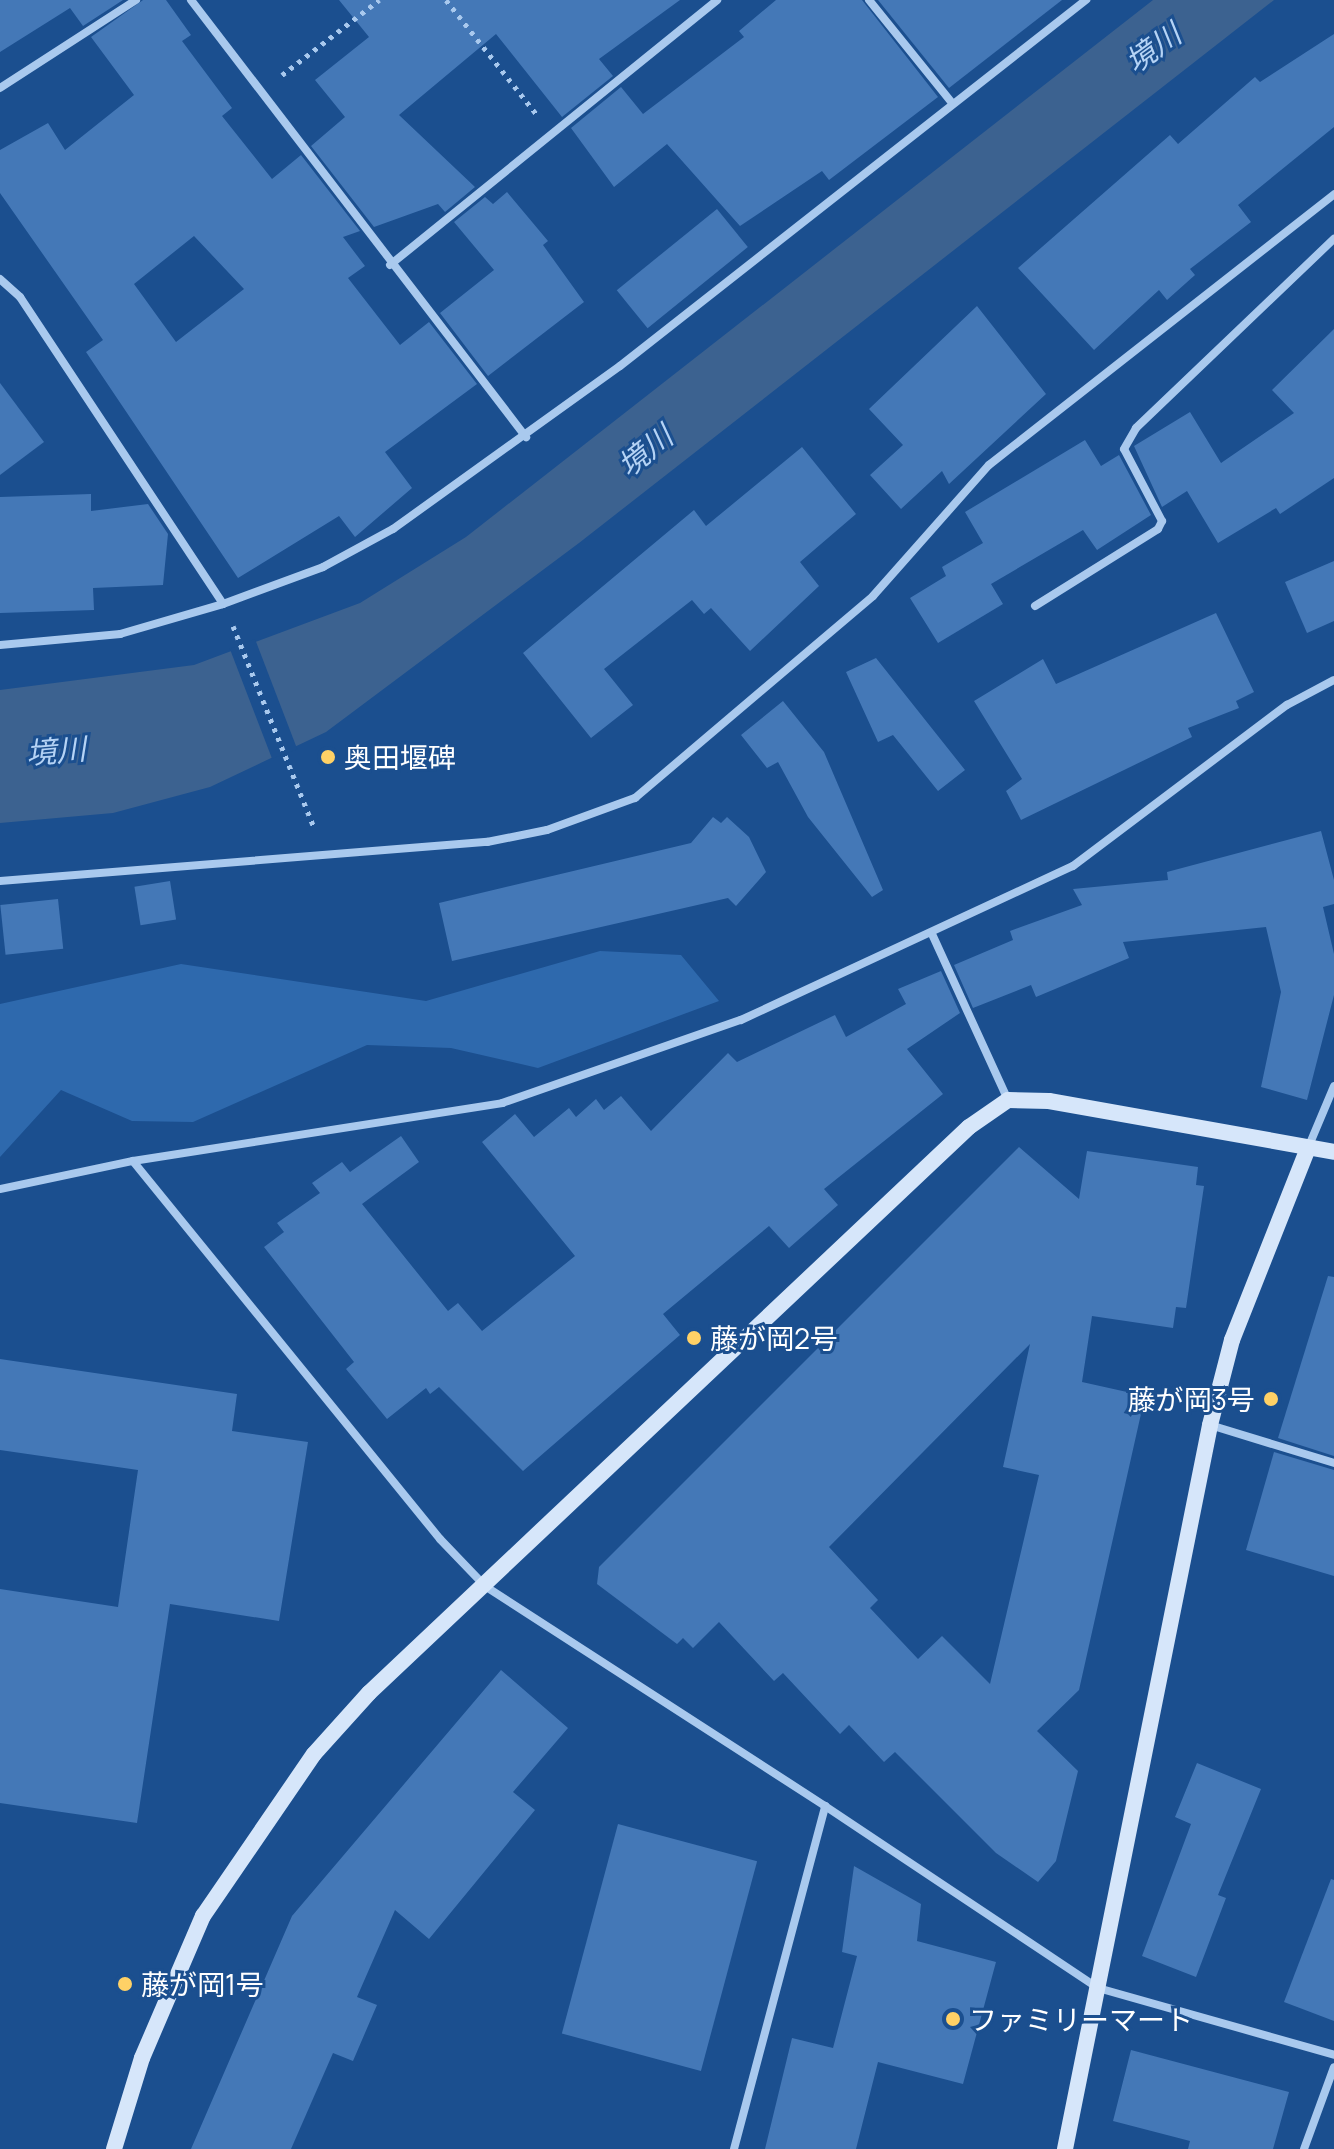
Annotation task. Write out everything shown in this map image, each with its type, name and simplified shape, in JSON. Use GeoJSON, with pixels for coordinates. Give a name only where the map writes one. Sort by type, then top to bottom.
{"type":"FeatureCollection","features":[{"type":"Feature","properties":{"kind":"street"},"geometry":{"type":"LineString","coordinates":[[0,88],[136,0]]}},
{"type":"Feature","properties":{"kind":"street"},"geometry":{"type":"LineString","coordinates":[[191,0],[390,265],[526,437]]}},
{"type":"Feature","properties":{"kind":"street"},"geometry":{"type":"LineString","coordinates":[[390,265],[717,0]]}},
{"type":"Feature","properties":{"kind":"street"},"geometry":{"type":"LineString","coordinates":[[869,0],[952,103]]}},
{"type":"Feature","properties":{"kind":"street"},"geometry":{"type":"LineString","coordinates":[[0,645],[120,634],[223,604],[337,560],[526,437],[1086,0]]}},
{"type":"Feature","properties":{"kind":"street"},"geometry":{"type":"LineString","coordinates":[[0,881],[487,842],[547,830],[635,798],[873,596],[989,465],[1334,194]]}},
{"type":"Feature","properties":{"kind":"street"},"geometry":{"type":"LineString","coordinates":[[1035,606],[1158,529],[1162,521],[1124,449],[1136,428],[1334,239]]}},
{"type":"Feature","properties":{"kind":"street"},"geometry":{"type":"LineString","coordinates":[[0,279],[20,297],[223,604]]}},
{"type":"Feature","properties":{"kind":"street"},"geometry":{"type":"LineString","coordinates":[[0,1189],[133,1161],[320,1137],[502,1103],[727,1025],[932,934],[1073,866],[1287,705],[1334,680]]}},
{"type":"Feature","properties":{"kind":"street"},"geometry":{"type":"LineString","coordinates":[[932,934],[1008,1100]]}},
{"type":"Feature","properties":{"kind":"street"},"geometry":{"type":"LineString","coordinates":[[1065,2149],[1210,1425],[1232,1340],[1334,1086]]}},
{"type":"Feature","properties":{"kind":"street"},"geometry":{"type":"LineString","coordinates":[[114,2149],[174,1980],[240,1859],[314,1754],[369,1693],[486,1587],[969,1127],[1008,1100],[1049,1101],[1334,1152]]}},
{"type":"Feature","properties":{"kind":"street"},"geometry":{"type":"LineString","coordinates":[[133,1161],[440,1539],[486,1587],[825,1806],[1098,1988],[1334,2055]]}},
{"type":"Feature","properties":{"kind":"street"},"geometry":{"type":"LineString","coordinates":[[1210,1425],[1334,1463]]}},
{"type":"Feature","properties":{"kind":"street"},"geometry":{"type":"LineString","coordinates":[[734,2149],[825,1806]]}},
{"type":"Feature","properties":{"kind":"street"},"geometry":{"type":"LineString","coordinates":[[1304,2149],[1334,2067]]}},
{"type":"Feature","properties":{"kind":"path"},"geometry":{"type":"LineString","coordinates":[[261,91],[379,0]]}},
{"type":"Feature","properties":{"kind":"path"},"geometry":{"type":"LineString","coordinates":[[446,0],[553,134]]}},
{"type":"Feature","properties":{"kind":"path"},"geometry":{"type":"LineString","coordinates":[[245,654],[305,798]]}},
{"type":"Feature","properties":{"kind":"shaded area"},"geometry":{"type":"Polygon","coordinates":[[[600,951],[681,955],[719,1001],[538,1068],[451,1048],[367,1045],[193,1122],[132,1121],[61,1090],[0,1157],[0,1004],[181,964],[426,1001],[600,951]]]}},
{"type":"Feature","properties":{"kind":"water","name":"境川"},"geometry":{"type":"Polygon","coordinates":[[[1153,0],[1274,0],[579,543],[326,732],[210,787],[113,813],[0,823],[0,690],[194,665],[360,603],[466,537],[1153,0]]]}},
{"type":"Feature","properties":{"kind":"pier"},"geometry":{"type":"Polygon","coordinates":[[[255,639],[297,749],[272,759],[230,649],[255,639]]]}},
{"type":"Feature","properties":{"kind":"building"},"geometry":{"type":"Polygon","coordinates":[[[0,0],[123,0],[83,26],[70,8],[0,52],[0,0]]]}},
{"type":"Feature","properties":{"kind":"building"},"geometry":{"type":"Polygon","coordinates":[[[143,0],[166,0],[191,35],[182,41],[232,108],[222,116],[272,179],[301,155],[360,231],[343,237],[365,266],[348,278],[400,345],[429,322],[477,384],[385,452],[412,488],[355,537],[339,516],[238,578],[86,352],[103,340],[0,193],[0,150],[48,123],[65,150],[134,95],[91,37],[143,0]],[[194,236],[134,284],[176,342],[244,289],[194,236]]]}},
{"type":"Feature","properties":{"kind":"building"},"geometry":{"type":"Polygon","coordinates":[[[339,0],[680,0],[599,59],[613,76],[562,117],[496,34],[399,115],[475,187],[445,212],[438,204],[374,227],[311,146],[345,117],[315,80],[369,37],[339,0]]]}},
{"type":"Feature","properties":{"kind":"building"},"geometry":{"type":"Polygon","coordinates":[[[776,0],[862,0],[938,97],[829,180],[822,171],[740,226],[667,144],[614,187],[571,128],[621,87],[643,114],[744,37],[739,31],[776,0]]]}},
{"type":"Feature","properties":{"kind":"building"},"geometry":{"type":"Polygon","coordinates":[[[878,0],[1062,0],[949,88],[878,0]]]}},
{"type":"Feature","properties":{"kind":"building"},"geometry":{"type":"Polygon","coordinates":[[[1334,34],[1334,127],[1238,205],[1251,222],[1190,269],[1195,275],[1167,300],[1159,290],[1094,350],[1018,268],[1170,135],[1178,144],[1255,77],[1260,82],[1334,34]]]}},
{"type":"Feature","properties":{"kind":"building"},"geometry":{"type":"Polygon","coordinates":[[[507,192],[548,241],[543,245],[584,302],[488,376],[440,313],[494,270],[454,222],[485,197],[493,204],[507,192]]]}},
{"type":"Feature","properties":{"kind":"building"},"geometry":{"type":"Polygon","coordinates":[[[717,209],[748,247],[648,328],[617,290],[717,209]]]}},
{"type":"Feature","properties":{"kind":"building"},"geometry":{"type":"Polygon","coordinates":[[[977,306],[1046,394],[949,484],[942,471],[901,509],[870,475],[903,445],[869,409],[977,306]]]}},
{"type":"Feature","properties":{"kind":"building"},"geometry":{"type":"Polygon","coordinates":[[[1334,329],[1334,478],[1280,514],[1276,508],[1218,543],[1187,491],[1162,507],[1134,446],[1190,412],[1221,463],[1294,413],[1272,390],[1334,329]]]}},
{"type":"Feature","properties":{"kind":"building"},"geometry":{"type":"Polygon","coordinates":[[[0,383],[44,442],[0,475],[0,383]]]}},
{"type":"Feature","properties":{"kind":"building"},"geometry":{"type":"Polygon","coordinates":[[[1085,440],[1101,466],[1119,455],[1151,515],[1097,550],[1083,530],[991,584],[1003,604],[938,643],[910,598],[946,576],[942,567],[983,543],[965,512],[1085,440]]]}},
{"type":"Feature","properties":{"kind":"building"},"geometry":{"type":"Polygon","coordinates":[[[802,447],[856,514],[800,562],[819,586],[750,651],[711,608],[704,614],[692,600],[604,669],[633,705],[591,738],[523,653],[694,510],[706,526],[802,447]]]}},
{"type":"Feature","properties":{"kind":"building"},"geometry":{"type":"Polygon","coordinates":[[[91,494],[91,511],[148,504],[168,534],[163,585],[93,588],[94,610],[0,613],[0,497],[91,494]]]}},
{"type":"Feature","properties":{"kind":"building"},"geometry":{"type":"Polygon","coordinates":[[[1334,561],[1334,621],[1307,633],[1285,582],[1334,561]]]}},
{"type":"Feature","properties":{"kind":"building"},"geometry":{"type":"Polygon","coordinates":[[[1216,613],[1254,692],[1236,701],[1239,708],[1188,728],[1192,737],[1021,820],[1006,791],[1022,779],[974,701],[1043,659],[1056,684],[1216,613]]]}},
{"type":"Feature","properties":{"kind":"building"},"geometry":{"type":"Polygon","coordinates":[[[876,658],[965,770],[938,791],[893,735],[878,742],[846,672],[876,658]]]}},
{"type":"Feature","properties":{"kind":"building"},"geometry":{"type":"Polygon","coordinates":[[[783,701],[824,752],[883,890],[872,897],[808,817],[778,762],[767,768],[741,735],[783,701]]]}},
{"type":"Feature","properties":{"kind":"building"},"geometry":{"type":"Polygon","coordinates":[[[713,817],[721,823],[727,817],[749,837],[766,872],[736,906],[728,898],[452,961],[439,903],[691,843],[713,817]]]}},
{"type":"Feature","properties":{"kind":"building"},"geometry":{"type":"Polygon","coordinates":[[[1321,831],[1334,880],[1334,904],[1323,907],[1334,954],[1334,995],[1307,1100],[1261,1087],[1281,992],[1266,927],[1123,942],[1129,958],[1036,997],[1031,985],[973,1008],[954,965],[1013,940],[1010,931],[1082,905],[1073,889],[1168,880],[1167,872],[1321,831]]]}},
{"type":"Feature","properties":{"kind":"building"},"geometry":{"type":"Polygon","coordinates":[[[170,881],[176,920],[141,925],[134,887],[170,881]]]}},
{"type":"Feature","properties":{"kind":"building"},"geometry":{"type":"Polygon","coordinates":[[[58,899],[63,949],[6,955],[0,905],[58,899]]]}},
{"type":"Feature","properties":{"kind":"building"},"geometry":{"type":"Polygon","coordinates":[[[941,971],[960,1013],[907,1049],[943,1094],[824,1189],[838,1205],[789,1248],[769,1226],[663,1314],[680,1335],[523,1471],[439,1387],[430,1394],[426,1388],[387,1419],[346,1369],[354,1362],[264,1247],[284,1232],[277,1223],[320,1193],[312,1183],[342,1162],[350,1172],[401,1136],[419,1162],[362,1204],[448,1311],[458,1303],[482,1331],[575,1256],[482,1142],[515,1114],[534,1137],[569,1108],[576,1117],[596,1099],[604,1110],[621,1096],[651,1131],[728,1053],[737,1062],[835,1015],[846,1037],[906,1004],[898,989],[941,971]]]}},
{"type":"Feature","properties":{"kind":"building"},"geometry":{"type":"Polygon","coordinates":[[[1019,1147],[1079,1199],[1087,1151],[1198,1167],[1196,1185],[1204,1186],[1186,1308],[1176,1307],[1173,1328],[1092,1316],[1082,1382],[1145,1396],[1079,1690],[1037,1731],[1078,1771],[1056,1861],[1038,1882],[996,1853],[895,1752],[884,1762],[849,1725],[840,1734],[783,1673],[774,1681],[719,1622],[693,1648],[683,1638],[677,1644],[597,1584],[599,1567],[1019,1147]],[[1030,1344],[829,1547],[878,1600],[870,1608],[918,1659],[942,1636],[990,1684],[1039,1475],[1003,1467],[1030,1344]]]}},
{"type":"Feature","properties":{"kind":"building"},"geometry":{"type":"Polygon","coordinates":[[[1328,1276],[1334,1277],[1334,1456],[1278,1438],[1328,1276]]]}},
{"type":"Feature","properties":{"kind":"building"},"geometry":{"type":"Polygon","coordinates":[[[0,1359],[237,1394],[232,1431],[308,1442],[279,1621],[170,1604],[137,1823],[0,1803],[0,1589],[118,1607],[138,1470],[0,1450],[0,1359]]]}},
{"type":"Feature","properties":{"kind":"building"},"geometry":{"type":"Polygon","coordinates":[[[1274,1452],[1334,1470],[1334,1576],[1246,1550],[1274,1452]]]}},
{"type":"Feature","properties":{"kind":"building"},"geometry":{"type":"Polygon","coordinates":[[[501,1670],[568,1728],[513,1792],[535,1810],[429,1939],[395,1910],[357,1997],[377,2005],[353,2061],[333,2053],[291,2149],[191,2149],[292,1916],[501,1670]]]}},
{"type":"Feature","properties":{"kind":"building"},"geometry":{"type":"Polygon","coordinates":[[[1197,1763],[1261,1789],[1218,1895],[1226,1898],[1196,1977],[1142,1956],[1191,1824],[1175,1817],[1197,1763]]]}},
{"type":"Feature","properties":{"kind":"building"},"geometry":{"type":"Polygon","coordinates":[[[618,1824],[757,1861],[701,2071],[562,2034],[618,1824]]]}},
{"type":"Feature","properties":{"kind":"building"},"geometry":{"type":"Polygon","coordinates":[[[854,1866],[921,1904],[917,1941],[996,1962],[963,2084],[878,2062],[856,2149],[765,2149],[792,2038],[833,2048],[857,1956],[842,1952],[854,1866]]]}},
{"type":"Feature","properties":{"kind":"building"},"geometry":{"type":"Polygon","coordinates":[[[1331,1879],[1334,1880],[1334,2021],[1284,2002],[1331,1879]]]}},
{"type":"Feature","properties":{"kind":"building"},"geometry":{"type":"Polygon","coordinates":[[[1131,2050],[1289,2092],[1273,2149],[1188,2149],[1190,2141],[1113,2121],[1131,2050]]]}},
{"type":"Feature","properties":{"kind":"place","name":"奥田堰碑"},"geometry":{"type":"Point","coordinates":[328,757]}},
{"type":"Feature","properties":{"kind":"place","name":"藤が岡2号"},"geometry":{"type":"Point","coordinates":[694,1338]}},
{"type":"Feature","properties":{"kind":"place","name":"藤が岡3号"},"geometry":{"type":"Point","coordinates":[1271,1399]}},
{"type":"Feature","properties":{"kind":"place","name":"藤が岡1号"},"geometry":{"type":"Point","coordinates":[125,1984]}},
{"type":"Feature","properties":{"kind":"place","name":"ファミリーマート"},"geometry":{"type":"Point","coordinates":[953,2019]}}]}
